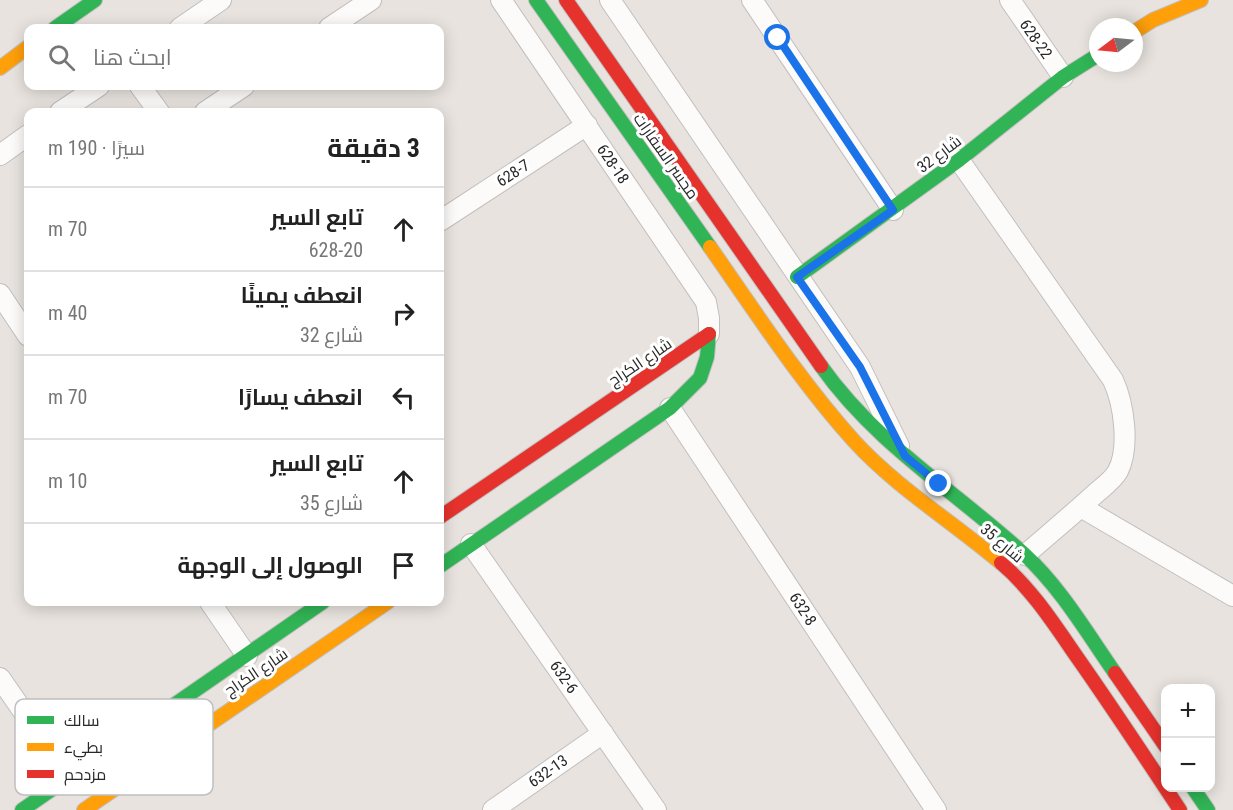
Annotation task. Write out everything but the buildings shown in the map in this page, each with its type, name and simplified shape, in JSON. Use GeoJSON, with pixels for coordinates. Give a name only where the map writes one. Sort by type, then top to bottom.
{"type":"FeatureCollection","features":[{"type":"Feature","properties":{"kind":"main road"},"geometry":{"type":"LineString","coordinates":[[61,24],[95,0]]}},
{"type":"Feature","properties":{"kind":"main road","name":"مجسر السفارات"},"geometry":{"type":"LineString","coordinates":[[536,0],[770,332]]}},
{"type":"Feature","properties":{"kind":"main road","name":"مجسر السفارات"},"geometry":{"type":"LineString","coordinates":[[566,0],[789,319]]}},
{"type":"Feature","properties":{"kind":"main road"},"geometry":{"type":"LineString","coordinates":[[1143,26],[1201,0]]}},
{"type":"Feature","properties":{"kind":"main road"},"geometry":{"type":"LineString","coordinates":[[0,68],[24,50]]}},
{"type":"Feature","properties":{"kind":"main road","name":"شارع 32"},"geometry":{"type":"LineString","coordinates":[[797,277],[893,210],[1063,77],[1089,61]]}},
{"type":"Feature","properties":{"kind":"main road","name":"شارع 35"},"geometry":{"type":"LineString","coordinates":[[789,319],[827,374],[867,422],[1025,555],[1064,599],[1161,740]]}},
{"type":"Feature","properties":{"kind":"main road","name":"شارع 35"},"geometry":{"type":"LineString","coordinates":[[770,332],[806,384],[855,442],[902,486],[987,550],[1015,575],[1049,617],[1180,810]]}},
{"type":"Feature","properties":{"kind":"main road"},"geometry":{"type":"LineString","coordinates":[[444,563],[560,478],[670,408],[700,378],[707,357],[709,334]]}},
{"type":"Feature","properties":{"kind":"main road","name":"شارع الكراج"},"geometry":{"type":"LineString","coordinates":[[444,514],[542,453],[709,334]]}},
{"type":"Feature","properties":{"kind":"main road","name":"شارع الكراج"},"geometry":{"type":"LineString","coordinates":[[184,699],[317,606]]}},
{"type":"Feature","properties":{"kind":"main road","name":"شارع الكراج"},"geometry":{"type":"LineString","coordinates":[[213,722],[382,606]]}},
{"type":"Feature","properties":{"kind":"main road"},"geometry":{"type":"LineString","coordinates":[[1196,792],[1208,810]]}},
{"type":"Feature","properties":{"kind":"main road","name":"شارع الكراج"},"geometry":{"type":"LineString","coordinates":[[22,810],[44,795]]}},
{"type":"Feature","properties":{"kind":"main road","name":"شارع الكراج"},"geometry":{"type":"LineString","coordinates":[[84,810],[106,795]]}},
{"type":"Feature","properties":{"kind":"street"},"geometry":{"type":"LineString","coordinates":[[186,24],[221,0]]}},
{"type":"Feature","properties":{"kind":"street"},"geometry":{"type":"LineString","coordinates":[[334,24],[371,0]]}},
{"type":"Feature","properties":{"kind":"street","name":"628-18"},"geometry":{"type":"LineString","coordinates":[[501,0],[706,302],[710,318],[709,334]]}},
{"type":"Feature","properties":{"kind":"street"},"geometry":{"type":"LineString","coordinates":[[610,0],[860,367],[905,456]]}},
{"type":"Feature","properties":{"kind":"street"},"geometry":{"type":"LineString","coordinates":[[752,0],[893,210]]}},
{"type":"Feature","properties":{"kind":"street","name":"628-22"},"geometry":{"type":"LineString","coordinates":[[1010,0],[1063,77]]}},
{"type":"Feature","properties":{"kind":"street"},"geometry":{"type":"LineString","coordinates":[[66,108],[93,90]]}},
{"type":"Feature","properties":{"kind":"street"},"geometry":{"type":"LineString","coordinates":[[143,90],[156,108]]}},
{"type":"Feature","properties":{"kind":"street"},"geometry":{"type":"LineString","coordinates":[[210,108],[238,90]]}},
{"type":"Feature","properties":{"kind":"street","name":"628-7"},"geometry":{"type":"LineString","coordinates":[[444,218],[587,125]]}},
{"type":"Feature","properties":{"kind":"street"},"geometry":{"type":"LineString","coordinates":[[0,154],[24,138]]}},
{"type":"Feature","properties":{"kind":"street"},"geometry":{"type":"LineString","coordinates":[[959,160],[1113,380],[1118,392],[1124,431],[1118,470],[1113,478],[1025,555]]}},
{"type":"Feature","properties":{"kind":"street"},"geometry":{"type":"LineString","coordinates":[[0,294],[24,330]]}},
{"type":"Feature","properties":{"kind":"street","name":"632-8"},"geometry":{"type":"LineString","coordinates":[[670,408],[936,810]]}},
{"type":"Feature","properties":{"kind":"street"},"geometry":{"type":"LineString","coordinates":[[1081,507],[1233,596]]}},
{"type":"Feature","properties":{"kind":"street","name":"632-6"},"geometry":{"type":"LineString","coordinates":[[471,544],[656,810]]}},
{"type":"Feature","properties":{"kind":"street"},"geometry":{"type":"LineString","coordinates":[[213,606],[247,656]]}},
{"type":"Feature","properties":{"kind":"street"},"geometry":{"type":"LineString","coordinates":[[0,678],[15,700]]}},
{"type":"Feature","properties":{"kind":"street","name":"632-13"},"geometry":{"type":"LineString","coordinates":[[493,810],[603,733]]}},
{"type":"Feature","properties":{"kind":"traffic: fast"},"geometry":{"type":"LineString","coordinates":[[61,24],[95,0]]}},
{"type":"Feature","properties":{"kind":"traffic: fast"},"geometry":{"type":"LineString","coordinates":[[536,0],[710,247]]}},
{"type":"Feature","properties":{"kind":"traffic: fast"},"geometry":{"type":"LineString","coordinates":[[797,277],[959,160],[1063,77],[1089,61]]}},
{"type":"Feature","properties":{"kind":"traffic: fast"},"geometry":{"type":"LineString","coordinates":[[444,563],[670,408],[700,378],[707,357],[709,334]]}},
{"type":"Feature","properties":{"kind":"traffic: fast"},"geometry":{"type":"LineString","coordinates":[[821,366],[843,394],[891,443],[998,531],[1037,567],[1073,611],[1115,673]]}},
{"type":"Feature","properties":{"kind":"traffic: fast"},"geometry":{"type":"LineString","coordinates":[[183,699],[317,606]]}},
{"type":"Feature","properties":{"kind":"traffic: fast"},"geometry":{"type":"LineString","coordinates":[[1196,792],[1208,810]]}},
{"type":"Feature","properties":{"kind":"traffic: fast"},"geometry":{"type":"LineString","coordinates":[[22,810],[44,795]]}},
{"type":"Feature","properties":{"kind":"traffic: slow"},"geometry":{"type":"LineString","coordinates":[[1143,26],[1201,0]]}},
{"type":"Feature","properties":{"kind":"traffic: slow"},"geometry":{"type":"LineString","coordinates":[[0,68],[24,50]]}},
{"type":"Feature","properties":{"kind":"traffic: slow"},"geometry":{"type":"LineString","coordinates":[[710,247],[797,371],[854,441],[888,474],[1001,563]]}},
{"type":"Feature","properties":{"kind":"traffic: slow"},"geometry":{"type":"LineString","coordinates":[[213,722],[382,606]]}},
{"type":"Feature","properties":{"kind":"traffic: slow"},"geometry":{"type":"LineString","coordinates":[[84,810],[106,795]]}},
{"type":"Feature","properties":{"kind":"traffic: jam"},"geometry":{"type":"LineString","coordinates":[[566,0],[821,366]]}},
{"type":"Feature","properties":{"kind":"traffic: jam"},"geometry":{"type":"LineString","coordinates":[[444,514],[709,334]]}},
{"type":"Feature","properties":{"kind":"traffic: jam"},"geometry":{"type":"LineString","coordinates":[[1001,563],[1034,597],[1053,622],[1180,810]]}},
{"type":"Feature","properties":{"kind":"traffic: jam"},"geometry":{"type":"LineString","coordinates":[[1115,673],[1161,740]]}},
{"type":"Feature","properties":{"kind":"route"},"geometry":{"type":"LineString","coordinates":[[778,38],[893,210],[797,277],[860,367],[905,456],[939,484]]}}]}
